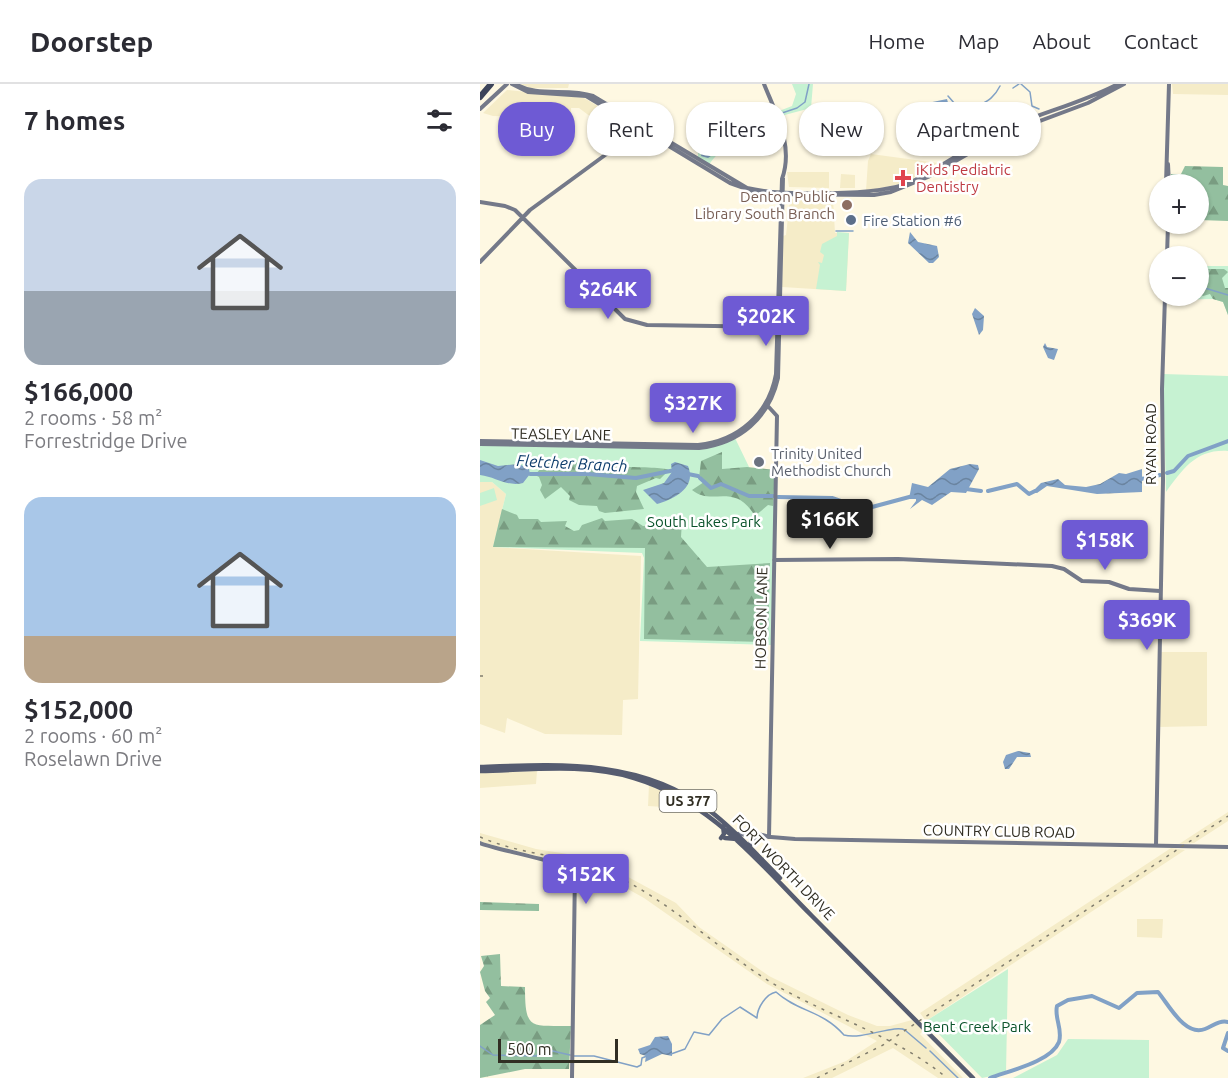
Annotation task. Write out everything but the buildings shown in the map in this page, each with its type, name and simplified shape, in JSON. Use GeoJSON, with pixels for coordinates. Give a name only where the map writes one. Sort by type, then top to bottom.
{"type":"FeatureCollection","features":[{"type":"Feature","properties":{"kind":"highway"},"geometry":{"type":"LineString","coordinates":[[480,92],[489,84]]}},
{"type":"Feature","properties":{"kind":"highway"},"geometry":{"type":"LineString","coordinates":[[480,97],[489,84]]}},
{"type":"Feature","properties":{"kind":"main road"},"geometry":{"type":"LineString","coordinates":[[480,109],[502,86],[507,84]]}},
{"type":"Feature","properties":{"kind":"main road"},"geometry":{"type":"LineString","coordinates":[[514,84],[524,92],[577,93],[598,102]]}},
{"type":"Feature","properties":{"kind":"main road","name":"TEASLEY LANE"},"geometry":{"type":"LineString","coordinates":[[480,443],[704,444],[721,440],[742,430],[767,405],[776,374],[779,327],[784,138],[764,84]]}},
{"type":"Feature","properties":{"kind":"main road"},"geometry":{"type":"LineString","coordinates":[[783,193],[874,192],[911,182],[975,144],[1009,127],[1091,98],[1118,84]]}},
{"type":"Feature","properties":{"kind":"main road"},"geometry":{"type":"LineString","coordinates":[[674,146],[741,186],[761,191],[874,195],[897,191],[928,177],[997,137],[1088,102],[1124,84]]}},
{"type":"Feature","properties":{"kind":"main road"},"geometry":{"type":"LineString","coordinates":[[1167,174],[1169,84]]}},
{"type":"Feature","properties":{"kind":"main road"},"geometry":{"type":"LineString","coordinates":[[480,262],[522,217],[604,156]]}},
{"type":"Feature","properties":{"kind":"main road"},"geometry":{"type":"LineString","coordinates":[[480,202],[508,207],[522,217],[625,319],[647,325],[779,327]]}},
{"type":"Feature","properties":{"kind":"main road","name":"RYAN ROAD"},"geometry":{"type":"LineString","coordinates":[[1156,845],[1165,306]]}},
{"type":"Feature","properties":{"kind":"main road","name":"HOBSON LANE"},"geometry":{"type":"LineString","coordinates":[[767,405],[777,416],[769,837]]}},
{"type":"Feature","properties":{"kind":"main road"},"geometry":{"type":"LineString","coordinates":[[774,561],[884,560],[1052,566],[1064,569],[1082,581],[1109,582],[1129,589],[1160,591]]}},
{"type":"Feature","properties":{"kind":"main road","name":"FORT WORTH DRIVE"},"geometry":{"type":"LineString","coordinates":[[564,767],[609,772],[651,784],[691,803],[723,826],[736,836],[972,1077]]}},
{"type":"Feature","properties":{"kind":"main road","name":"FORT WORTH DRIVE"},"geometry":{"type":"LineString","coordinates":[[480,769],[611,768],[660,783],[703,806],[751,849],[830,933]]}},
{"type":"Feature","properties":{"kind":"main road"},"geometry":{"type":"LineString","coordinates":[[723,826],[723,838],[736,836]]}},
{"type":"Feature","properties":{"kind":"main road","name":"COUNTRY CLUB ROAD"},"geometry":{"type":"LineString","coordinates":[[736,836],[752,832],[769,837]]}},
{"type":"Feature","properties":{"kind":"main road","name":"COUNTRY CLUB ROAD"},"geometry":{"type":"LineString","coordinates":[[736,836],[1228,847]]}},
{"type":"Feature","properties":{"kind":"main road"},"geometry":{"type":"LineString","coordinates":[[751,849],[751,841],[757,837]]}},
{"type":"Feature","properties":{"kind":"main road"},"geometry":{"type":"LineString","coordinates":[[480,843],[519,856],[566,865],[575,871],[572,1078]]}},
{"type":"Feature","properties":{"kind":"shaded area"},"geometry":{"type":"Polygon","coordinates":[[[520,84],[569,84],[568,88],[531,88],[520,84]]]}},
{"type":"Feature","properties":{"kind":"shaded area"},"geometry":{"type":"Polygon","coordinates":[[[1172,84],[1228,84],[1228,95],[1173,94],[1172,84]]]}},
{"type":"Feature","properties":{"kind":"shaded area"},"geometry":{"type":"Polygon","coordinates":[[[507,90],[584,98],[591,102],[587,102],[587,114],[575,108],[575,102],[498,102],[498,116],[483,113],[507,90]]]}},
{"type":"Feature","properties":{"kind":"shaded area"},"geometry":{"type":"Polygon","coordinates":[[[870,156],[884,156],[938,163],[905,183],[866,191],[870,156]]]}},
{"type":"Feature","properties":{"kind":"shaded area"},"geometry":{"type":"Polygon","coordinates":[[[787,172],[829,172],[829,188],[789,187],[787,172]]]}},
{"type":"Feature","properties":{"kind":"shaded area"},"geometry":{"type":"Polygon","coordinates":[[[841,174],[855,175],[855,188],[840,188],[841,174]]]}},
{"type":"Feature","properties":{"kind":"shaded area"},"geometry":{"type":"Polygon","coordinates":[[[790,199],[833,199],[835,233],[849,233],[846,291],[782,287],[783,236],[786,235],[790,199]]]}},
{"type":"Feature","properties":{"kind":"shaded area"},"geometry":{"type":"Polygon","coordinates":[[[480,482],[492,482],[506,494],[493,547],[641,556],[638,699],[623,700],[622,735],[545,734],[507,718],[505,733],[480,724],[480,482]]]}},
{"type":"Feature","properties":{"kind":"shaded area"},"geometry":{"type":"Polygon","coordinates":[[[1158,652],[1207,652],[1207,726],[1159,727],[1158,652]]]}},
{"type":"Feature","properties":{"kind":"shaded area"},"geometry":{"type":"Polygon","coordinates":[[[537,771],[536,784],[480,788],[480,773],[537,771]]]}},
{"type":"Feature","properties":{"kind":"shaded area"},"geometry":{"type":"Polygon","coordinates":[[[649,785],[665,793],[664,807],[648,806],[649,785]]]}},
{"type":"Feature","properties":{"kind":"shaded area"},"geometry":{"type":"Polygon","coordinates":[[[1228,812],[1228,821],[1194,843],[1179,844],[1228,812]]]}},
{"type":"Feature","properties":{"kind":"shaded area"},"geometry":{"type":"Polygon","coordinates":[[[480,833],[536,849],[574,855],[619,872],[676,903],[699,927],[769,976],[848,1015],[877,1026],[890,1026],[912,1020],[923,1030],[920,1034],[963,1078],[938,1078],[893,1048],[832,1078],[803,1078],[846,1061],[877,1041],[767,984],[644,898],[608,878],[578,866],[485,843],[480,841],[480,833]]]}},
{"type":"Feature","properties":{"kind":"shaded area"},"geometry":{"type":"Polygon","coordinates":[[[1171,848],[1185,850],[926,1021],[920,1013],[1171,848]]]}},
{"type":"Feature","properties":{"kind":"shaded area"},"geometry":{"type":"Polygon","coordinates":[[[1137,919],[1163,919],[1162,938],[1137,937],[1137,919]]]}},
{"type":"Feature","properties":{"kind":"green space"},"geometry":{"type":"Polygon","coordinates":[[[792,84],[813,84],[812,102],[799,102],[799,111],[787,114],[787,108],[792,106],[796,94],[792,84]]]}},
{"type":"Feature","properties":{"kind":"green space"},"geometry":{"type":"Polygon","coordinates":[[[698,156],[716,156],[709,165],[698,156]]]}},
{"type":"Feature","properties":{"kind":"green space"},"geometry":{"type":"Polygon","coordinates":[[[1185,166],[1223,167],[1223,185],[1228,186],[1228,221],[1209,220],[1209,174],[1181,174],[1185,166]]]}},
{"type":"Feature","properties":{"kind":"green space"},"geometry":{"type":"Polygon","coordinates":[[[837,232],[849,233],[846,291],[816,289],[820,265],[818,262],[822,263],[824,255],[820,252],[822,244],[837,236],[837,232]]]}},
{"type":"Feature","properties":{"kind":"green space"},"geometry":{"type":"Polygon","coordinates":[[[1209,266],[1228,266],[1228,315],[1223,302],[1209,299],[1209,266]]]}},
{"type":"Feature","properties":{"kind":"green space"},"geometry":{"type":"Polygon","coordinates":[[[1209,269],[1224,269],[1228,272],[1222,278],[1225,288],[1228,288],[1228,315],[1223,302],[1213,299],[1210,294],[1209,269]]]}},
{"type":"Feature","properties":{"kind":"green space"},"geometry":{"type":"Polygon","coordinates":[[[1163,374],[1228,376],[1228,451],[1207,453],[1191,462],[1166,492],[1163,374]]]}},
{"type":"Feature","properties":{"kind":"green space","name":"South Lakes Park"},"geometry":{"type":"Polygon","coordinates":[[[735,438],[750,469],[775,470],[771,645],[640,641],[644,558],[642,553],[493,547],[506,494],[492,482],[480,482],[480,444],[694,448],[735,438]]]}},
{"type":"Feature","properties":{"kind":"green space"},"geometry":{"type":"Polygon","coordinates":[[[722,452],[722,469],[747,467],[775,470],[773,506],[768,505],[755,516],[739,500],[731,497],[700,495],[692,490],[704,482],[699,478],[701,461],[722,452]]]}},
{"type":"Feature","properties":{"kind":"green space"},"geometry":{"type":"Polygon","coordinates":[[[541,461],[575,464],[576,461],[579,466],[669,470],[660,479],[656,478],[637,486],[636,492],[644,509],[605,513],[599,511],[597,506],[579,505],[569,500],[570,496],[561,487],[545,499],[540,490],[542,485],[539,477],[535,475],[541,468],[541,461]]]}},
{"type":"Feature","properties":{"kind":"green space"},"geometry":{"type":"Polygon","coordinates":[[[494,488],[497,500],[480,506],[480,493],[494,488]]]}},
{"type":"Feature","properties":{"kind":"green space"},"geometry":{"type":"Polygon","coordinates":[[[502,509],[517,515],[519,519],[538,519],[541,522],[567,521],[565,526],[574,531],[579,530],[582,525],[602,518],[605,521],[632,519],[643,526],[671,524],[676,516],[682,521],[681,537],[707,567],[770,563],[768,642],[644,639],[645,548],[493,547],[502,509]]]}},
{"type":"Feature","properties":{"kind":"green space"},"geometry":{"type":"Polygon","coordinates":[[[480,902],[539,904],[539,911],[480,910],[480,902]]]}},
{"type":"Feature","properties":{"kind":"green space"},"geometry":{"type":"Polygon","coordinates":[[[500,954],[501,986],[525,987],[525,1002],[529,1019],[539,1025],[571,1026],[569,1069],[525,1069],[480,1078],[480,1025],[495,1015],[486,1002],[490,998],[485,991],[480,972],[484,966],[481,956],[500,954]]]}},
{"type":"Feature","properties":{"kind":"green space","name":"Bent Creek Park"},"geometry":{"type":"Polygon","coordinates":[[[1008,969],[1006,1073],[982,1078],[926,1021],[1008,969]]]}},
{"type":"Feature","properties":{"kind":"green space"},"geometry":{"type":"Polygon","coordinates":[[[1068,1039],[1149,1040],[1149,1078],[1013,1078],[1057,1055],[1068,1039]]]}},
{"type":"Feature","properties":{"kind":"water"},"geometry":{"type":"Polygon","coordinates":[[[947,99],[948,102],[932,102],[947,99]]]}},
{"type":"Feature","properties":{"kind":"water"},"geometry":{"type":"Polygon","coordinates":[[[910,232],[918,242],[937,246],[939,257],[933,263],[929,263],[908,243],[910,232]]]}},
{"type":"Feature","properties":{"kind":"water"},"geometry":{"type":"Polygon","coordinates":[[[975,308],[984,316],[983,330],[979,335],[972,314],[975,308]]]}},
{"type":"Feature","properties":{"kind":"water"},"geometry":{"type":"Polygon","coordinates":[[[1045,343],[1047,347],[1058,349],[1054,360],[1048,358],[1043,347],[1045,343]]]}},
{"type":"Feature","properties":{"kind":"water"},"geometry":{"type":"Polygon","coordinates":[[[480,460],[498,466],[519,464],[529,469],[530,474],[523,483],[507,483],[480,475],[480,460]]]}},
{"type":"Feature","properties":{"kind":"water"},"geometry":{"type":"Polygon","coordinates":[[[675,462],[688,466],[690,474],[687,486],[677,496],[657,504],[643,490],[664,483],[672,472],[671,464],[675,462]]]}},
{"type":"Feature","properties":{"kind":"water"},"geometry":{"type":"Polygon","coordinates":[[[970,464],[978,465],[979,469],[966,493],[951,492],[932,505],[922,500],[910,509],[916,501],[916,499],[909,499],[912,483],[928,487],[950,469],[970,464]]]}},
{"type":"Feature","properties":{"kind":"water"},"geometry":{"type":"Polygon","coordinates":[[[1142,469],[1142,492],[1097,494],[1047,486],[1037,493],[1032,492],[1041,483],[1058,479],[1065,485],[1086,487],[1100,484],[1119,473],[1126,474],[1142,469]]]}},
{"type":"Feature","properties":{"kind":"water"},"geometry":{"type":"Polygon","coordinates":[[[1018,751],[1030,753],[1031,757],[1017,757],[1009,769],[1005,769],[1003,762],[1006,755],[1018,751]]]}},
{"type":"Feature","properties":{"kind":"water"},"geometry":{"type":"Polygon","coordinates":[[[668,1036],[672,1044],[672,1056],[662,1054],[645,1062],[646,1056],[640,1054],[638,1049],[650,1045],[655,1037],[668,1036]]]}},
{"type":"Feature","properties":{"kind":"waterway"},"geometry":{"type":"LineString","coordinates":[[787,111],[805,102],[809,84]]}},
{"type":"Feature","properties":{"kind":"waterway"},"geometry":{"type":"LineString","coordinates":[[1013,88],[1019,84]]}},
{"type":"Feature","properties":{"kind":"waterway"},"geometry":{"type":"LineString","coordinates":[[1021,84],[1030,92],[1031,102]]}},
{"type":"Feature","properties":{"kind":"waterway"},"geometry":{"type":"LineString","coordinates":[[986,102],[1000,86]]}},
{"type":"Feature","properties":{"kind":"waterway"},"geometry":{"type":"LineString","coordinates":[[948,96],[953,102]]}},
{"type":"Feature","properties":{"kind":"waterway"},"geometry":{"type":"LineString","coordinates":[[836,231],[853,231]]}},
{"type":"Feature","properties":{"kind":"waterway"},"geometry":{"type":"LineString","coordinates":[[1209,289],[1228,295]]}},
{"type":"Feature","properties":{"kind":"waterway","name":"Fletcher Branch"},"geometry":{"type":"LineString","coordinates":[[1167,473],[1174,471],[1188,456],[1228,441]]}},
{"type":"Feature","properties":{"kind":"waterway","name":"Fletcher Branch"},"geometry":{"type":"LineString","coordinates":[[530,474],[588,474],[636,478],[675,470]]}},
{"type":"Feature","properties":{"kind":"waterway","name":"Fletcher Branch"},"geometry":{"type":"LineString","coordinates":[[688,474],[698,476]]}},
{"type":"Feature","properties":{"kind":"waterway","name":"Fletcher Branch"},"geometry":{"type":"LineString","coordinates":[[1141,479],[1160,475]]}},
{"type":"Feature","properties":{"kind":"waterway","name":"Fletcher Branch"},"geometry":{"type":"LineString","coordinates":[[700,478],[711,488],[721,484],[749,496],[773,496]]}},
{"type":"Feature","properties":{"kind":"waterway","name":"Fletcher Branch"},"geometry":{"type":"LineString","coordinates":[[988,491],[1017,484],[1029,494],[1035,491]]}},
{"type":"Feature","properties":{"kind":"waterway","name":"Fletcher Branch"},"geometry":{"type":"LineString","coordinates":[[966,489],[981,491]]}},
{"type":"Feature","properties":{"kind":"waterway","name":"Fletcher Branch"},"geometry":{"type":"LineString","coordinates":[[778,497],[832,498],[858,507],[872,507],[913,496]]}},
{"type":"Feature","properties":{"kind":"waterway"},"geometry":{"type":"LineString","coordinates":[[671,1054],[685,1049],[694,1032],[709,1035],[722,1019],[740,1007],[757,1018],[763,1002],[776,992],[784,999],[827,1021],[844,1035],[852,1036],[894,1029],[905,1030]]}},
{"type":"Feature","properties":{"kind":"waterway"},"geometry":{"type":"LineString","coordinates":[[990,1078],[1038,1060],[1054,1049],[1060,1037],[1057,1006],[1068,1000],[1092,996],[1119,1008],[1137,993],[1158,992],[1178,1018],[1191,1028],[1205,1029],[1228,1022]]}},
{"type":"Feature","properties":{"kind":"waterway"},"geometry":{"type":"LineString","coordinates":[[906,1031],[926,1048]]}},
{"type":"Feature","properties":{"kind":"waterway"},"geometry":{"type":"LineString","coordinates":[[1228,1033],[1223,1048],[1228,1051]]}},
{"type":"Feature","properties":{"kind":"waterway"},"geometry":{"type":"LineString","coordinates":[[480,1046],[493,1055],[536,1056],[544,1049],[570,1055]]}},
{"type":"Feature","properties":{"kind":"waterway"},"geometry":{"type":"LineString","coordinates":[[930,1051],[958,1078]]}},
{"type":"Feature","properties":{"kind":"waterway"},"geometry":{"type":"LineString","coordinates":[[574,1056],[594,1056],[637,1067],[641,1065],[642,1058],[647,1056]]}},
{"type":"Feature","properties":{"kind":"railway"},"geometry":{"type":"LineString","coordinates":[[480,676],[486,676]]}},
{"type":"Feature","properties":{"kind":"railway"},"geometry":{"type":"LineString","coordinates":[[817,1078],[883,1045],[1228,816]]}},
{"type":"Feature","properties":{"kind":"railway"},"geometry":{"type":"LineString","coordinates":[[480,837],[511,848],[591,866],[629,883],[671,909],[772,983],[884,1038],[927,1063],[947,1078]]}},
{"type":"Feature","properties":{"kind":"place","name":"iKids Pediatric Dentistry"},"geometry":{"type":"Point","coordinates":[903,178]}},
{"type":"Feature","properties":{"kind":"place","name":"Denton Public Library South Branch"},"geometry":{"type":"Point","coordinates":[847,205]}},
{"type":"Feature","properties":{"kind":"place","name":"Fire Station #6"},"geometry":{"type":"Point","coordinates":[851,220]}},
{"type":"Feature","properties":{"kind":"place","name":"Trinity United Methodist Church"},"geometry":{"type":"Point","coordinates":[759,462]}}]}
